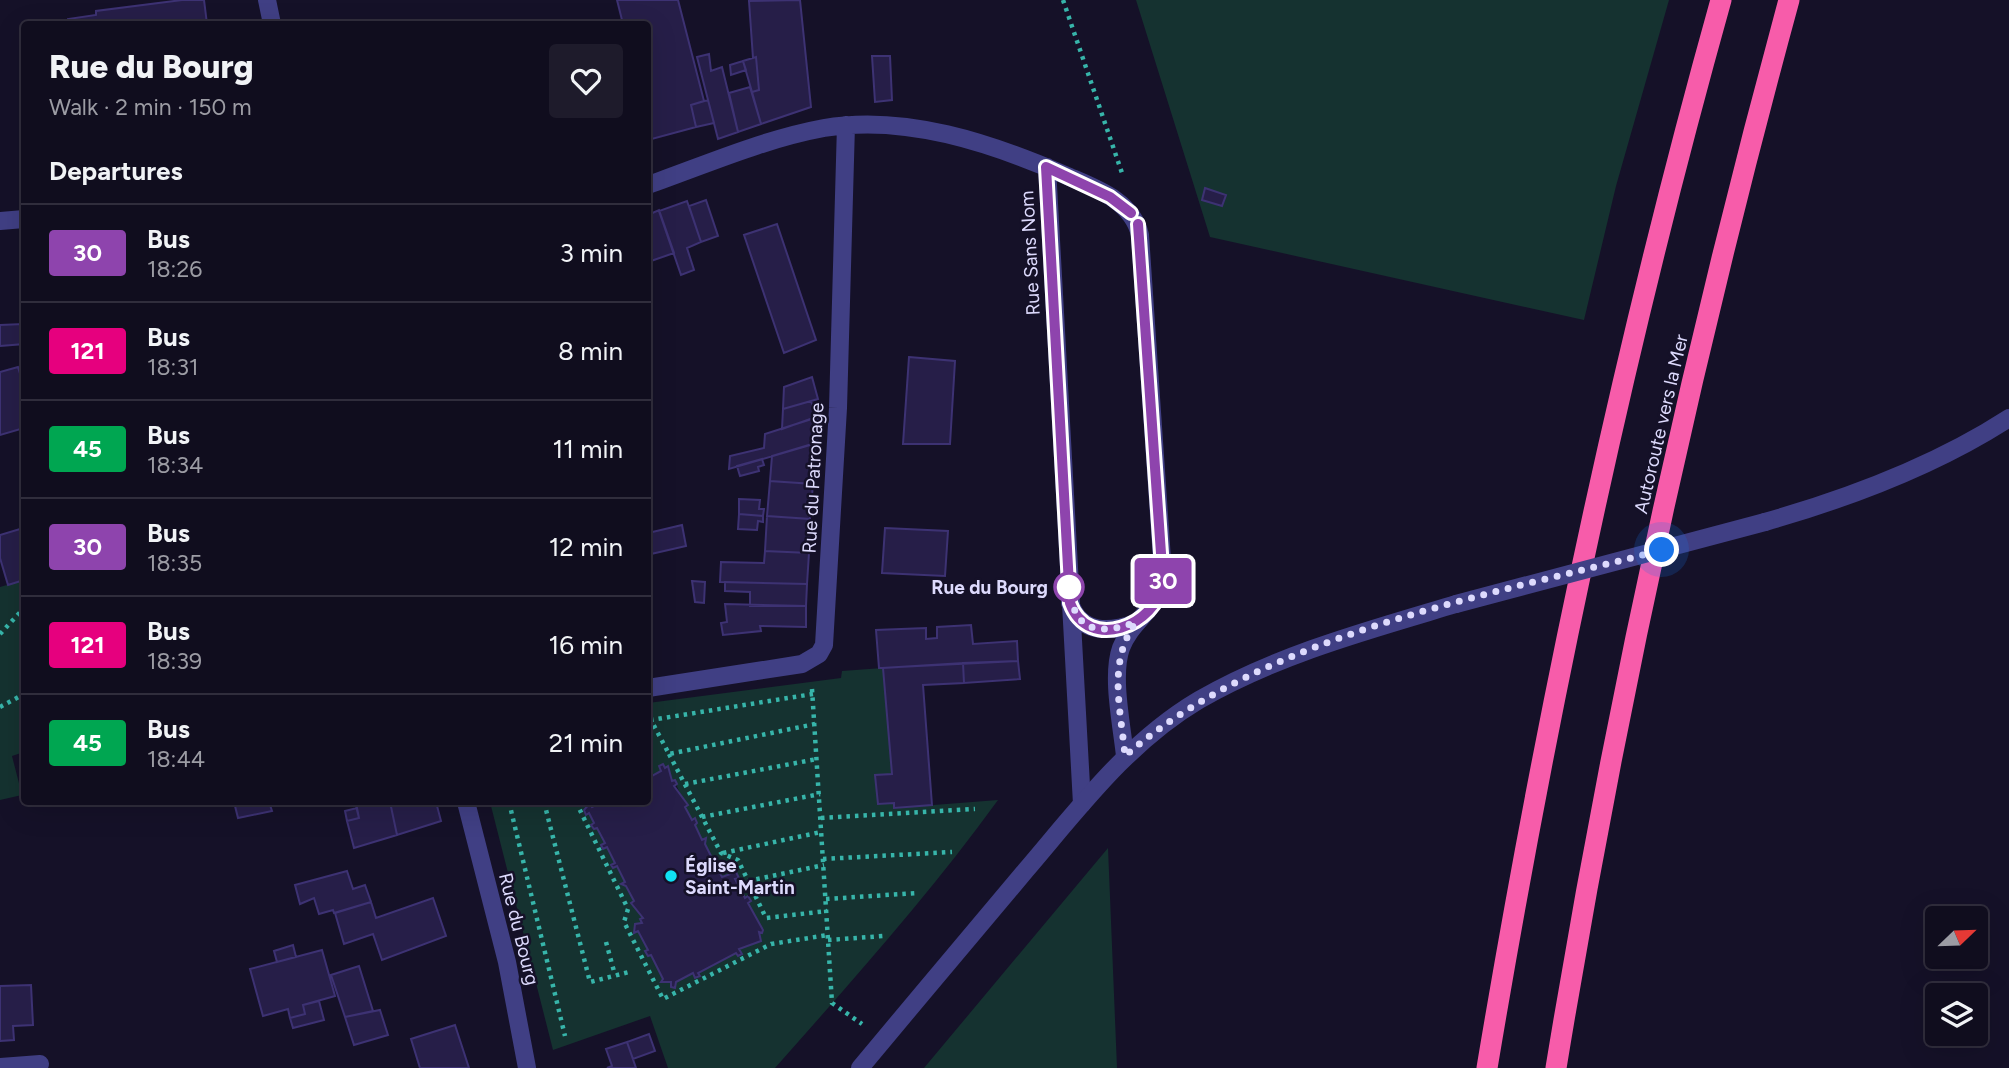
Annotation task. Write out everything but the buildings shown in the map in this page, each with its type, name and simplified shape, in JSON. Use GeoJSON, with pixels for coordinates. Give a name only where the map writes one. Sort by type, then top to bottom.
{"type":"FeatureCollection","features":[{"type":"Feature","properties":{"kind":"highway"},"geometry":{"type":"LineString","coordinates":[[1487,1068],[1538,788],[1602,484],[1647,286],[1721,0]]}},
{"type":"Feature","properties":{"kind":"highway","name":"Autoroute vers la Mer"},"geometry":{"type":"LineString","coordinates":[[1556,1068],[1595,838],[1647,586],[1717,281],[1789,0]]}},
{"type":"Feature","properties":{"kind":"street"},"geometry":{"type":"LineString","coordinates":[[267,0],[271,21]]}},
{"type":"Feature","properties":{"kind":"street"},"geometry":{"type":"LineString","coordinates":[[651,184],[771,142],[846,125],[922,129],[961,138],[1046,167]]}},
{"type":"Feature","properties":{"kind":"street","name":"Rue du Patronage"},"geometry":{"type":"LineString","coordinates":[[811,660],[819,654],[827,634],[838,408],[846,125]]}},
{"type":"Feature","properties":{"kind":"street","name":"Rue Sans Nom"},"geometry":{"type":"LineString","coordinates":[[1082,804],[1046,167],[1093,187],[1124,206],[1138,224],[1140,235],[1163,574],[1162,589],[1155,604],[1136,622],[1121,648],[1117,669],[1125,756]]}},
{"type":"Feature","properties":{"kind":"street"},"geometry":{"type":"LineString","coordinates":[[0,221],[21,219]]}},
{"type":"Feature","properties":{"kind":"street"},"geometry":{"type":"LineString","coordinates":[[860,1068],[1125,756],[1182,711],[1242,678],[1366,630],[1825,504],[1886,481],[1952,450],[2009,418]]}},
{"type":"Feature","properties":{"kind":"street"},"geometry":{"type":"LineString","coordinates":[[1070,603],[1078,618],[1098,630],[1116,629],[1136,622]]}},
{"type":"Feature","properties":{"kind":"street"},"geometry":{"type":"LineString","coordinates":[[651,688],[789,667],[811,660]]}},
{"type":"Feature","properties":{"kind":"street","name":"Rue du Bourg"},"geometry":{"type":"LineString","coordinates":[[467,805],[507,962],[527,1068]]}},
{"type":"Feature","properties":{"kind":"street"},"geometry":{"type":"LineString","coordinates":[[0,1067],[40,1065]]}},
{"type":"Feature","properties":{"kind":"path"},"geometry":{"type":"LineString","coordinates":[[1063,0],[1123,174]]}},
{"type":"Feature","properties":{"kind":"path"},"geometry":{"type":"LineString","coordinates":[[0,635],[21,611]]}},
{"type":"Feature","properties":{"kind":"path"},"geometry":{"type":"LineString","coordinates":[[811,660],[832,1003],[883,1039]]}},
{"type":"Feature","properties":{"kind":"path"},"geometry":{"type":"LineString","coordinates":[[651,719],[813,694]]}},
{"type":"Feature","properties":{"kind":"path"},"geometry":{"type":"LineString","coordinates":[[0,708],[21,696]]}},
{"type":"Feature","properties":{"kind":"path"},"geometry":{"type":"LineString","coordinates":[[651,722],[721,853],[738,860],[766,918],[827,911]]}},
{"type":"Feature","properties":{"kind":"path"},"geometry":{"type":"LineString","coordinates":[[669,754],[815,724]]}},
{"type":"Feature","properties":{"kind":"path"},"geometry":{"type":"LineString","coordinates":[[685,784],[817,759]]}},
{"type":"Feature","properties":{"kind":"path"},"geometry":{"type":"LineString","coordinates":[[702,817],[820,793]]}},
{"type":"Feature","properties":{"kind":"path"},"geometry":{"type":"LineString","coordinates":[[510,805],[565,1036]]}},
{"type":"Feature","properties":{"kind":"path"},"geometry":{"type":"LineString","coordinates":[[545,805],[590,982],[629,972]]}},
{"type":"Feature","properties":{"kind":"path"},"geometry":{"type":"LineString","coordinates":[[577,805],[628,909],[624,922],[663,999],[771,944],[828,937],[883,936]]}},
{"type":"Feature","properties":{"kind":"path"},"geometry":{"type":"LineString","coordinates":[[821,818],[975,809]]}},
{"type":"Feature","properties":{"kind":"path"},"geometry":{"type":"LineString","coordinates":[[721,853],[821,832]]}},
{"type":"Feature","properties":{"kind":"path"},"geometry":{"type":"LineString","coordinates":[[748,881],[823,862],[952,852]]}},
{"type":"Feature","properties":{"kind":"path"},"geometry":{"type":"LineString","coordinates":[[826,899],[917,893]]}},
{"type":"Feature","properties":{"kind":"path"},"geometry":{"type":"LineString","coordinates":[[606,942],[615,975]]}},
{"type":"Feature","properties":{"kind":"green space"},"geometry":{"type":"Polygon","coordinates":[[[1136,0],[1669,0],[1616,186],[1584,320],[1210,237],[1136,0]]]}},
{"type":"Feature","properties":{"kind":"green space"},"geometry":{"type":"Polygon","coordinates":[[[21,581],[21,753],[12,756],[21,795],[0,800],[0,587],[21,581]]]}},
{"type":"Feature","properties":{"kind":"green space"},"geometry":{"type":"Polygon","coordinates":[[[883,668],[892,774],[875,775],[878,804],[894,803],[895,808],[998,800],[918,903],[775,1068],[668,1068],[650,1016],[553,1050],[491,805],[588,805],[584,811],[589,813],[594,823],[591,825],[594,829],[597,828],[605,843],[601,846],[603,849],[607,847],[615,863],[612,865],[617,866],[625,882],[622,884],[626,886],[634,901],[632,903],[643,918],[640,920],[642,923],[635,924],[634,932],[638,931],[663,979],[661,982],[671,982],[671,987],[674,988],[676,982],[693,973],[696,978],[698,973],[736,953],[738,956],[741,954],[739,949],[760,941],[759,932],[763,930],[748,903],[748,897],[745,898],[735,879],[738,877],[736,872],[722,877],[715,864],[716,858],[713,860],[705,844],[706,839],[702,840],[695,825],[696,819],[692,820],[685,807],[688,804],[675,780],[672,781],[668,766],[651,776],[651,703],[841,678],[842,671],[883,668]]]}},
{"type":"Feature","properties":{"kind":"green space"},"geometry":{"type":"Polygon","coordinates":[[[1108,848],[1117,1068],[924,1068],[1108,848]]]}},
{"type":"Feature","properties":{"kind":"bus line","name":"30"},"geometry":{"type":"LineString","coordinates":[[1131,213],[1093,187],[1046,167],[1070,603],[1078,618],[1098,630],[1116,629],[1136,622],[1155,604],[1163,582],[1138,224]]}},
{"type":"Feature","properties":{"kind":"place","name":"Rue du Bourg"},"geometry":{"type":"Point","coordinates":[1069,587]}},
{"type":"Feature","properties":{"kind":"place","name":"Église Saint-Martin"},"geometry":{"type":"Point","coordinates":[671,876]}},
{"type":"Feature","properties":{"kind":"route"},"geometry":{"type":"LineString","coordinates":[[1069,587],[1069,580],[1073,610],[1078,618],[1091,628],[1116,629],[1136,622],[1121,648],[1117,669],[1125,756],[1199,700],[1298,654],[1366,630],[1456,604],[1662,550]]}}]}
